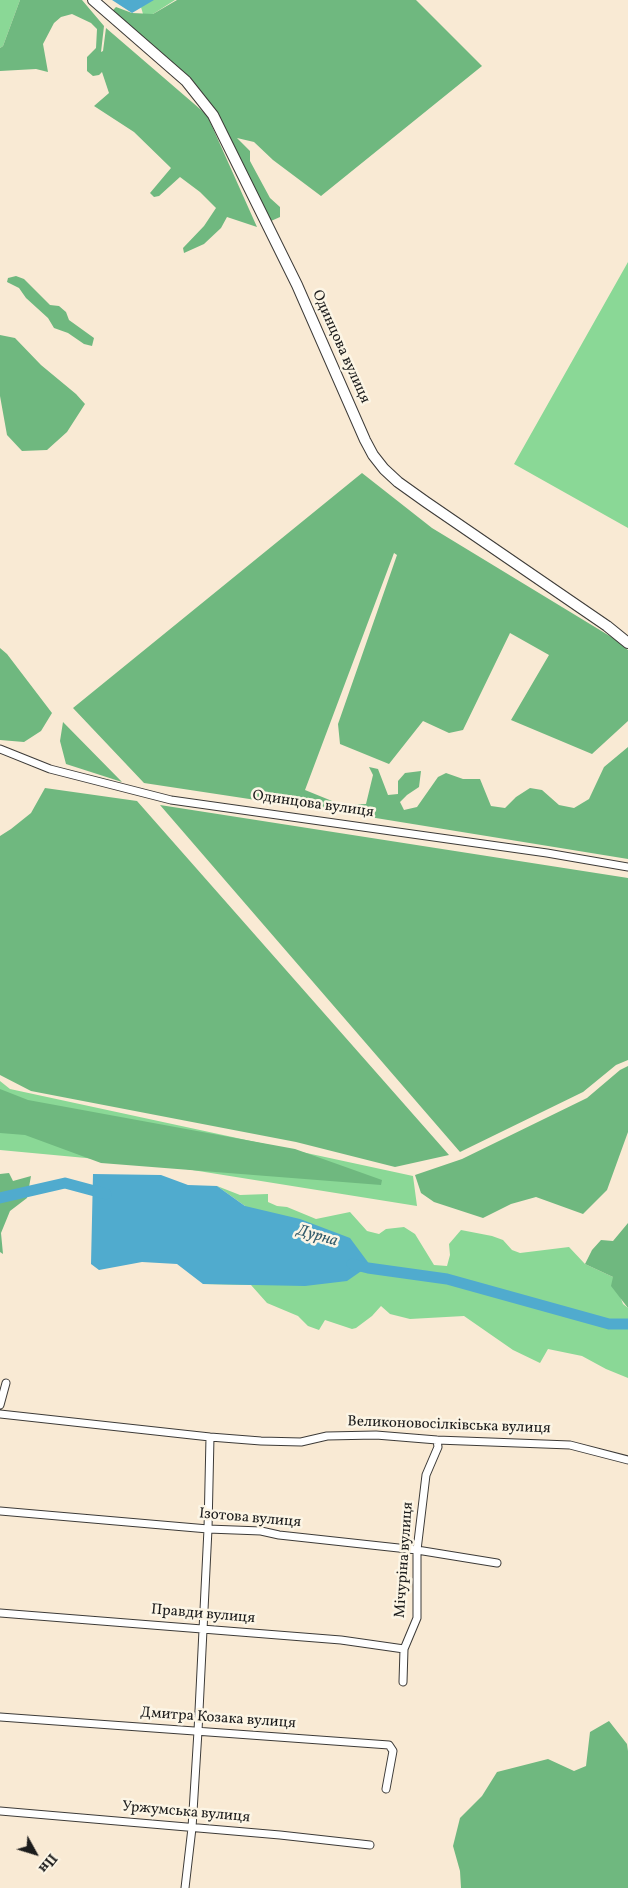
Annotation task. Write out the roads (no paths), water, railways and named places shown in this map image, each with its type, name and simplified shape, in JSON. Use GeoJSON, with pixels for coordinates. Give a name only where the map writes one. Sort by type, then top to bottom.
{"type":"FeatureCollection","features":[{"type":"Feature","properties":{"kind":"main road","name":"Одинцова вулиця"},"geometry":{"type":"LineString","coordinates":[[93,0],[186,81],[213,115],[297,285],[365,440],[384,469],[398,482],[426,502],[607,626],[628,643]]}},
{"type":"Feature","properties":{"kind":"street","name":"Одинцова вулиця"},"geometry":{"type":"LineString","coordinates":[[0,749],[50,769],[171,800],[547,853],[628,868]]}},
{"type":"Feature","properties":{"kind":"street"},"geometry":{"type":"LineString","coordinates":[[0,1405],[6,1383]]}},
{"type":"Feature","properties":{"kind":"street","name":"Великоновосілківська вулиця"},"geometry":{"type":"LineString","coordinates":[[0,1414],[210,1438],[301,1442],[327,1436],[376,1435],[437,1440],[570,1445],[628,1460]]}},
{"type":"Feature","properties":{"kind":"street"},"geometry":{"type":"LineString","coordinates":[[185,1888],[192,1828],[198,1731],[208,1529],[210,1438]]}},
{"type":"Feature","properties":{"kind":"street","name":"Мічуріна вулиця"},"geometry":{"type":"LineString","coordinates":[[402,1682],[404,1649],[417,1618],[417,1550],[426,1475],[438,1447],[437,1440]]}},
{"type":"Feature","properties":{"kind":"street","name":"Ізотова вулиця"},"geometry":{"type":"LineString","coordinates":[[0,1511],[262,1532],[417,1550],[497,1563]]}},
{"type":"Feature","properties":{"kind":"street","name":"Правди вулиця"},"geometry":{"type":"LineString","coordinates":[[0,1613],[342,1640],[404,1649]]}},
{"type":"Feature","properties":{"kind":"street","name":"Дмитра Козака вулиця"},"geometry":{"type":"LineString","coordinates":[[0,1717],[389,1745],[393,1751],[386,1789]]}},
{"type":"Feature","properties":{"kind":"street","name":"Уржумська вулиця"},"geometry":{"type":"LineString","coordinates":[[0,1811],[280,1835],[370,1845]]}},
{"type":"Feature","properties":{"kind":"water"},"geometry":{"type":"Polygon","coordinates":[[[112,0],[154,0],[132,13],[112,0]]]}},
{"type":"Feature","properties":{"kind":"water"},"geometry":{"type":"Polygon","coordinates":[[[93,1174],[161,1175],[188,1185],[217,1186],[245,1206],[300,1219],[350,1238],[370,1265],[347,1281],[305,1286],[203,1284],[177,1264],[142,1262],[99,1270],[91,1264],[93,1174]]]}},
{"type":"Feature","properties":{"kind":"waterway","name":"Дурна"},"geometry":{"type":"LineString","coordinates":[[0,1198],[65,1183],[106,1194]]}},
{"type":"Feature","properties":{"kind":"waterway","name":"Дурна"},"geometry":{"type":"LineString","coordinates":[[352,1264],[447,1279],[609,1324],[628,1324]]}}]}
